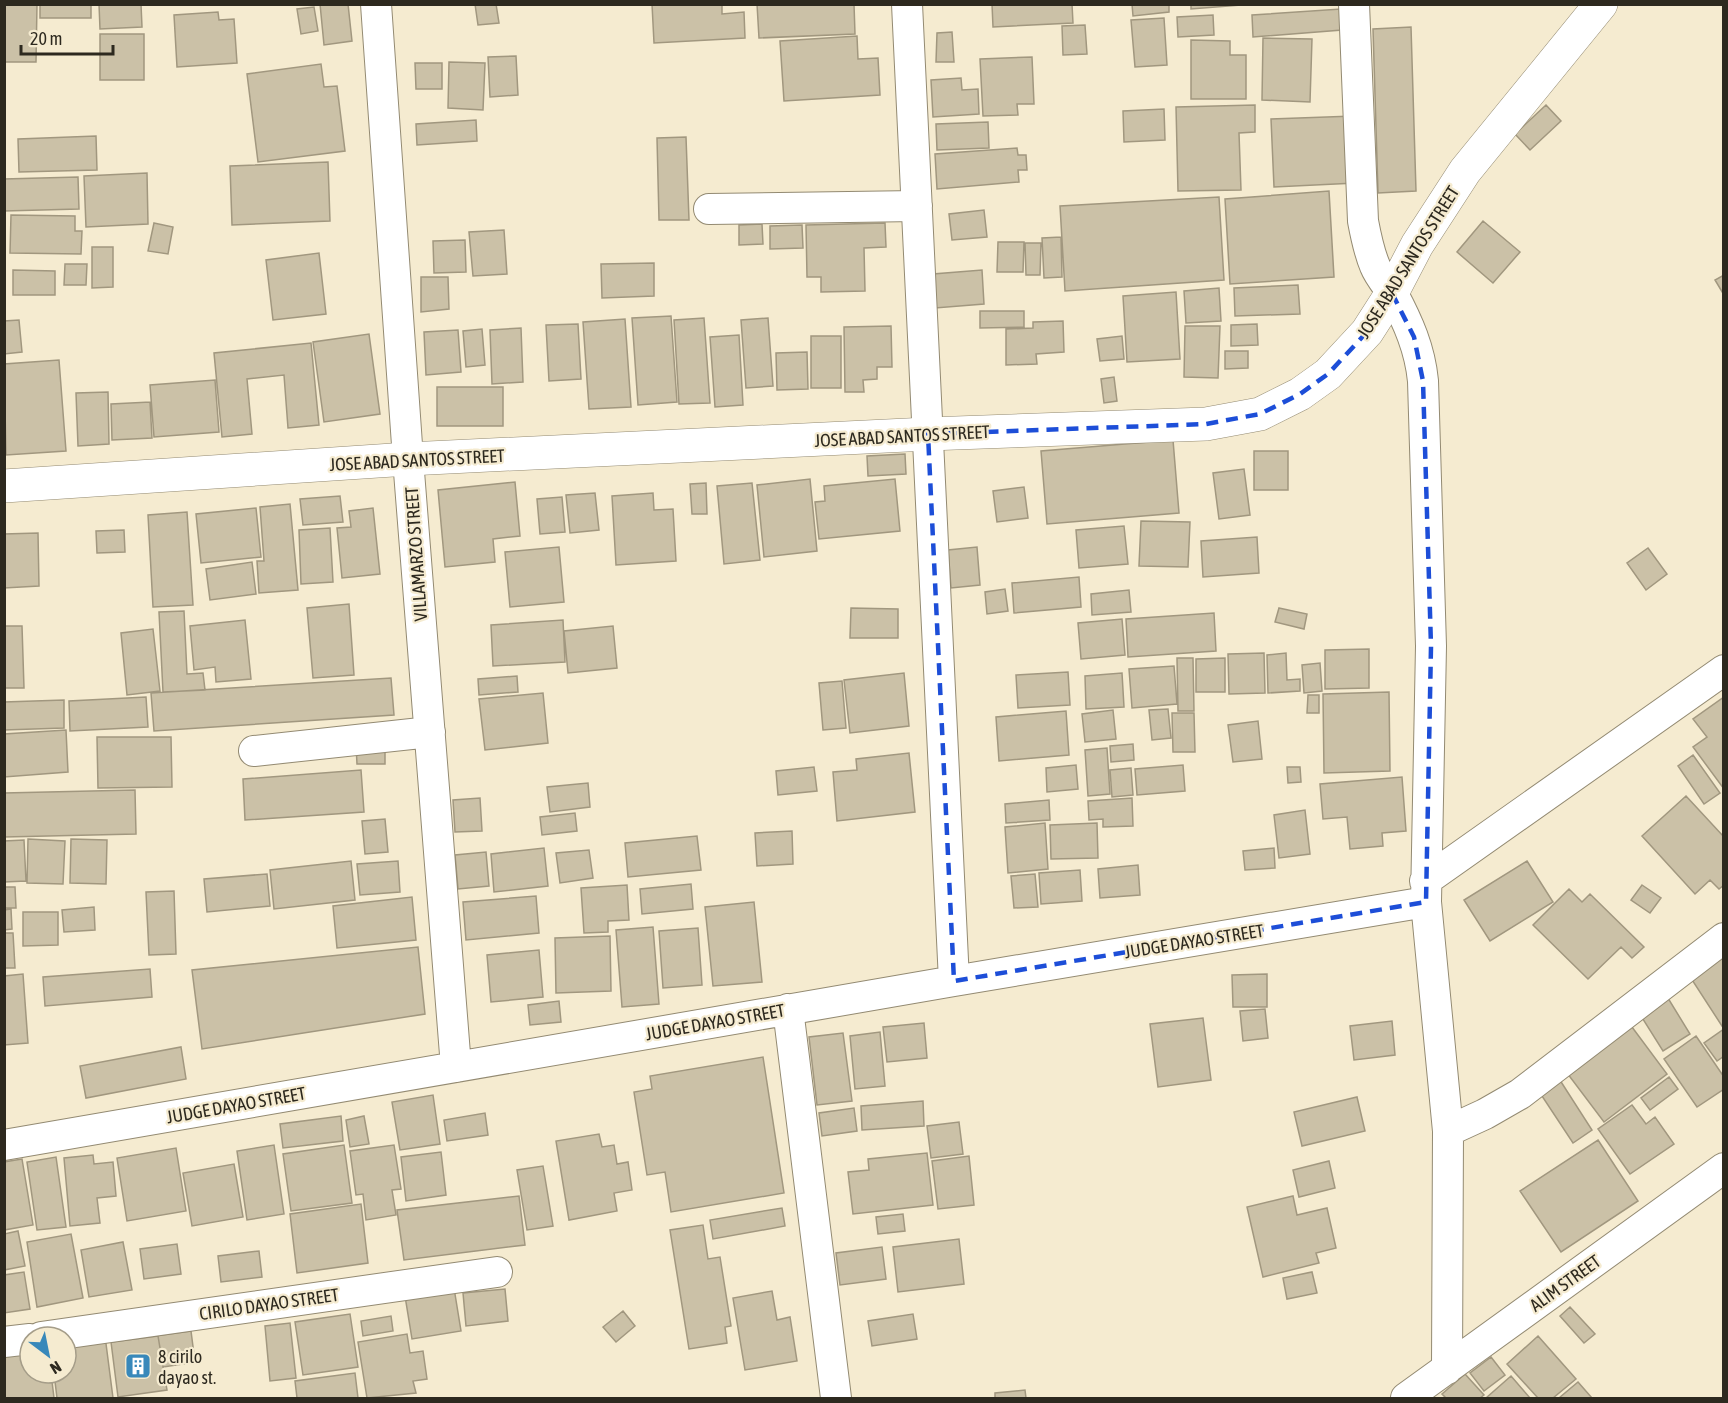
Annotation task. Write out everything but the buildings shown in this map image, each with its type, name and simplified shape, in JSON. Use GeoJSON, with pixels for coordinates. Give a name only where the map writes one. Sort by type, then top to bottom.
{"type":"FeatureCollection","features":[{"type":"Feature","properties":{"kind":"main road","name":"JOSE ABAD SANTOS STREET"},"geometry":{"type":"LineString","coordinates":[[4,486],[408,459],[928,434],[1206,424],[1260,414],[1300,394],[1328,374],[1367,332],[1417,245],[1465,171],[1601,4]]}},
{"type":"Feature","properties":{"kind":"street","name":"VILLAMARZO STREET"},"geometry":{"type":"LineString","coordinates":[[376,4],[408,459],[456,1067]]}},
{"type":"Feature","properties":{"kind":"street"},"geometry":{"type":"LineString","coordinates":[[907,4],[954,981]]}},
{"type":"Feature","properties":{"kind":"street"},"geometry":{"type":"LineString","coordinates":[[1354,4],[1363,221],[1367,243],[1376,268],[1392,292],[1414,337],[1421,359],[1423,381],[1431,646],[1425,891],[1448,1131],[1448,1368]]}},
{"type":"Feature","properties":{"kind":"street"},"geometry":{"type":"LineString","coordinates":[[709,209],[917,206]]}},
{"type":"Feature","properties":{"kind":"street"},"geometry":{"type":"LineString","coordinates":[[1425,891],[1724,670]]}},
{"type":"Feature","properties":{"kind":"street"},"geometry":{"type":"LineString","coordinates":[[254,751],[430,732]]}},
{"type":"Feature","properties":{"kind":"street","name":"JUDGE DAYAO STREET"},"geometry":{"type":"LineString","coordinates":[[4,1145],[954,981],[1425,891]]}},
{"type":"Feature","properties":{"kind":"street"},"geometry":{"type":"LineString","coordinates":[[1448,1131],[1520,1094],[1724,938]]}},
{"type":"Feature","properties":{"kind":"street"},"geometry":{"type":"LineString","coordinates":[[788,1009],[836,1398]]}},
{"type":"Feature","properties":{"kind":"street","name":"ALIM STREET"},"geometry":{"type":"LineString","coordinates":[[1406,1398],[1724,1168]]}},
{"type":"Feature","properties":{"kind":"street","name":"CIRILO DAYAO STREET"},"geometry":{"type":"LineString","coordinates":[[78,1332],[497,1272]]}},
{"type":"Feature","properties":{"kind":"highlighted area"},"geometry":{"type":"Polygon","coordinates":[[[1392,293],[1414,337],[1423,381],[1431,646],[1426,902],[954,981],[928,434],[1206,424],[1260,414],[1300,394],[1328,374],[1367,332],[1392,293]]]}},
{"type":"Feature","properties":{"kind":"place","name":"8 cirilo dayao st."},"geometry":{"type":"Point","coordinates":[138,1366]}}]}
